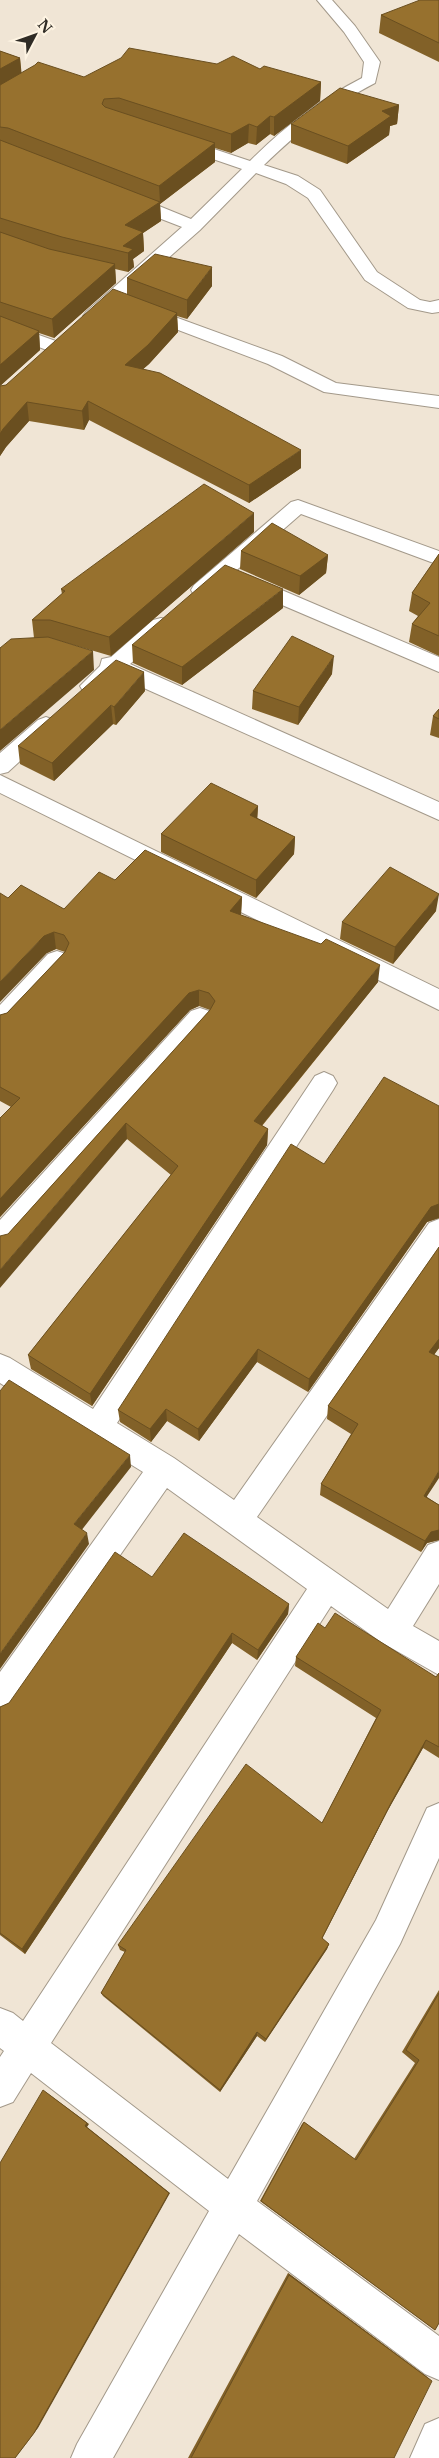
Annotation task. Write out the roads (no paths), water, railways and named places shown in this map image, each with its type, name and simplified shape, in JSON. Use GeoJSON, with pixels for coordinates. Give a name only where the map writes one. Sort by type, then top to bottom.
{"type":"FeatureCollection","features":[{"type":"Feature","properties":{"kind":"street"},"geometry":{"type":"LineString","coordinates":[[42,360],[194,226],[288,132],[334,98],[369,80],[372,62],[350,29],[324,0]]}},
{"type":"Feature","properties":{"kind":"street"},"geometry":{"type":"LineString","coordinates":[[169,140],[292,180],[314,194],[372,276],[414,304],[432,308],[439,305]]}},
{"type":"Feature","properties":{"kind":"street"},"geometry":{"type":"LineString","coordinates":[[112,194],[194,226]]}},
{"type":"Feature","properties":{"kind":"street"},"geometry":{"type":"LineString","coordinates":[[113,276],[132,280]]}},
{"type":"Feature","properties":{"kind":"street"},"geometry":{"type":"LineString","coordinates":[[111,299],[276,360],[331,388],[439,402]]}},
{"type":"Feature","properties":{"kind":"street"},"geometry":{"type":"LineString","coordinates":[[0,326],[68,337]]}},
{"type":"Feature","properties":{"kind":"street"},"geometry":{"type":"LineString","coordinates":[[0,766],[298,506],[439,558]]}},
{"type":"Feature","properties":{"kind":"street"},"geometry":{"type":"LineString","coordinates":[[222,572],[439,665]]}},
{"type":"Feature","properties":{"kind":"street"},"geometry":{"type":"LineString","coordinates":[[87,658],[114,666],[439,812]]}},
{"type":"Feature","properties":{"kind":"street"},"geometry":{"type":"LineString","coordinates":[[0,783],[439,1000]]}},
{"type":"Feature","properties":{"kind":"street"},"geometry":{"type":"LineString","coordinates":[[0,1021],[57,961]]}},
{"type":"Feature","properties":{"kind":"street"},"geometry":{"type":"LineString","coordinates":[[0,1239],[200,1018]]}},
{"type":"Feature","properties":{"kind":"street"},"geometry":{"type":"LineString","coordinates":[[97,1428],[324,1084]]}},
{"type":"Feature","properties":{"kind":"street"},"geometry":{"type":"LineString","coordinates":[[237,1521],[439,1231]]}},
{"type":"Feature","properties":{"kind":"street"},"geometry":{"type":"LineString","coordinates":[[1,1371],[163,1468],[392,1630],[439,1659]]}},
{"type":"Feature","properties":{"kind":"street"},"geometry":{"type":"LineString","coordinates":[[0,1700],[163,1468]]}},
{"type":"Feature","properties":{"kind":"street"},"geometry":{"type":"LineString","coordinates":[[392,1630],[439,1556]]}},
{"type":"Feature","properties":{"kind":"street"},"geometry":{"type":"LineString","coordinates":[[0,2089],[14,2036],[327,1585]]}},
{"type":"Feature","properties":{"kind":"street"},"geometry":{"type":"LineString","coordinates":[[91,2458],[388,1932],[439,1820]]}},
{"type":"Feature","properties":{"kind":"street"},"geometry":{"type":"LineString","coordinates":[[14,2036],[234,2207],[439,2360]]}},
{"type":"Feature","properties":{"kind":"street"},"geometry":{"type":"LineString","coordinates":[[430,2458],[439,2438]]}}]}
